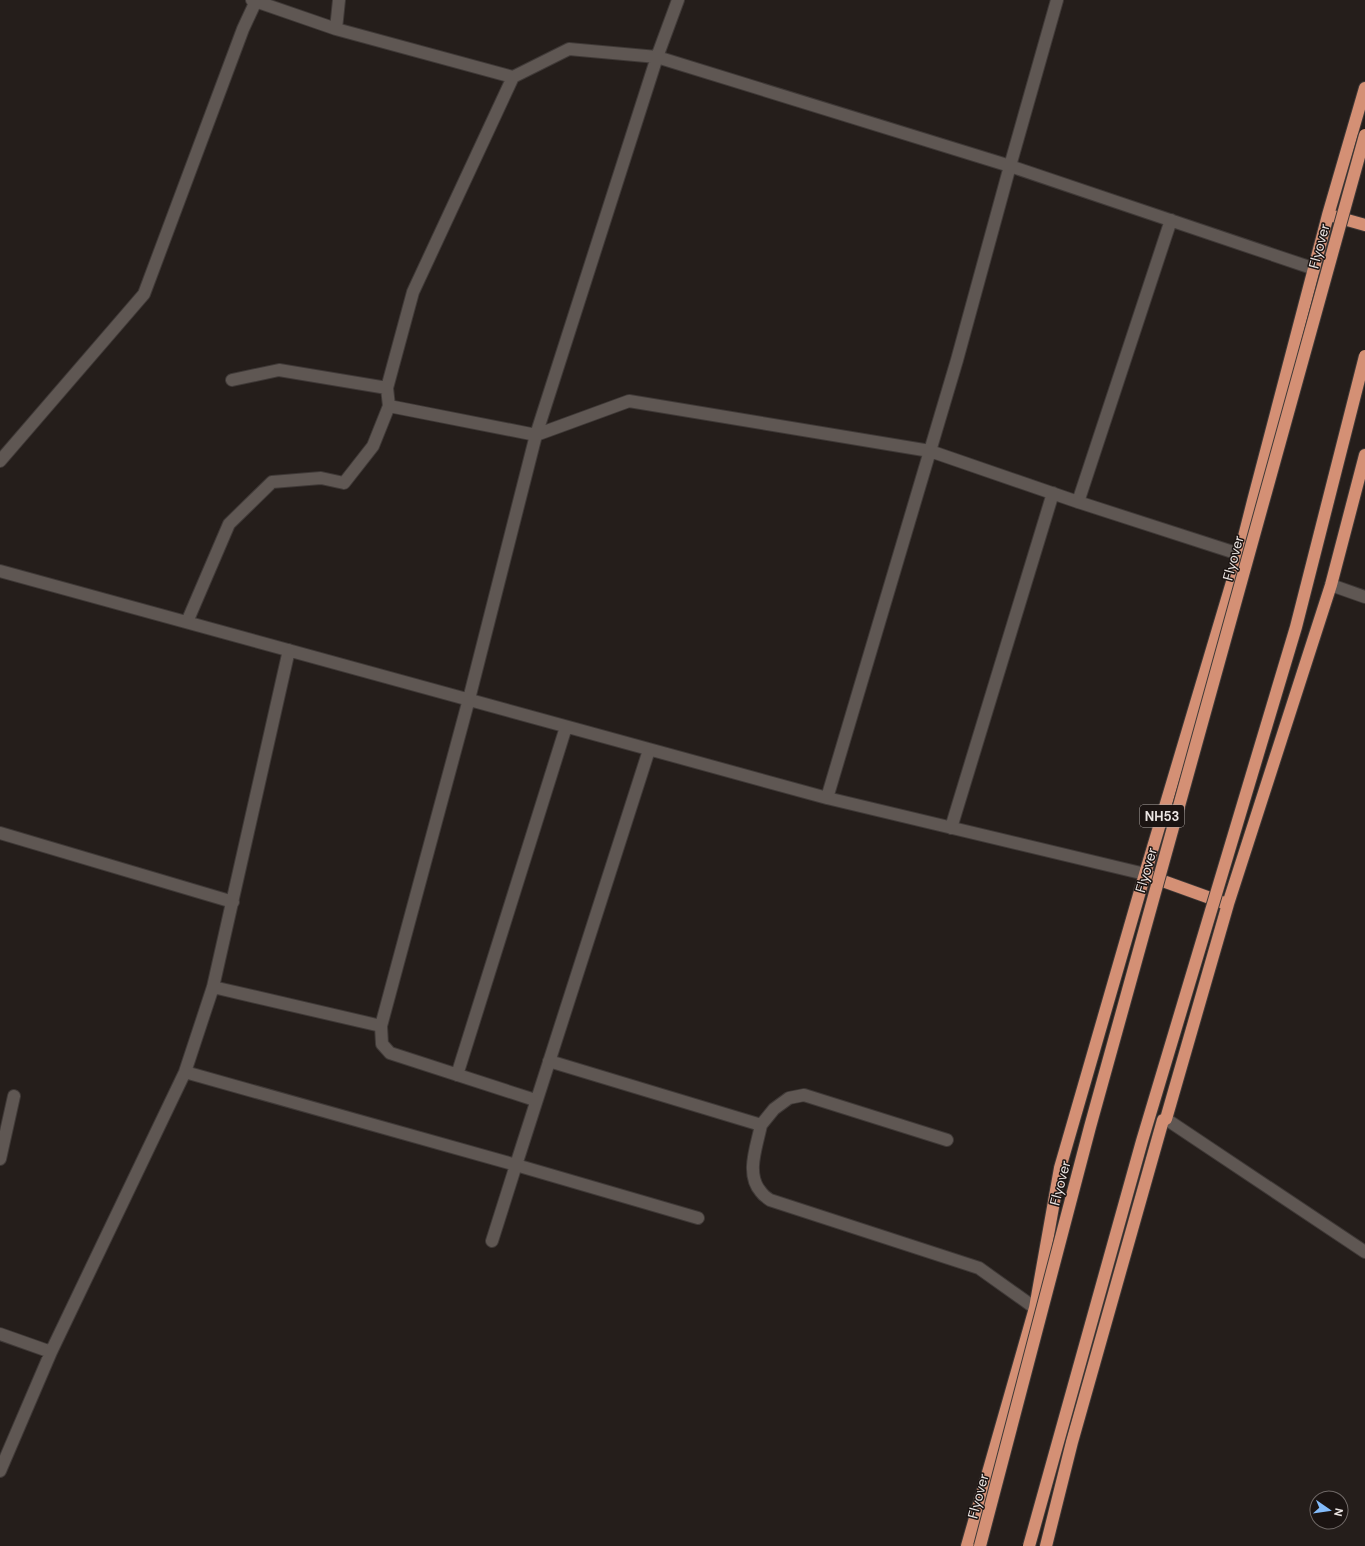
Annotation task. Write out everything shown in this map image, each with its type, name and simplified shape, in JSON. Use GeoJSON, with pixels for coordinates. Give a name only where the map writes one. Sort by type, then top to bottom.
{"type":"FeatureCollection","features":[{"type":"Feature","properties":{"kind":"highway","name":"NH53"},"geometry":{"type":"LineString","coordinates":[[967,1546],[1035,1308],[1060,1168],[1145,874],[1235,572],[1328,215],[1365,88]]}},
{"type":"Feature","properties":{"kind":"highway","name":"Flyover"},"geometry":{"type":"LineString","coordinates":[[980,1546],[1090,1127],[1365,135]]}},
{"type":"Feature","properties":{"kind":"highway"},"geometry":{"type":"LineString","coordinates":[[1328,215],[1365,225]]}},
{"type":"Feature","properties":{"kind":"highway"},"geometry":{"type":"LineString","coordinates":[[1029,1546],[1142,1141],[1296,627],[1365,356]]}},
{"type":"Feature","properties":{"kind":"highway"},"geometry":{"type":"LineString","coordinates":[[1046,1546],[1072,1442],[1162,1120],[1166,1119],[1228,904],[1331,585],[1365,455]]}},
{"type":"Feature","properties":{"kind":"highway"},"geometry":{"type":"LineString","coordinates":[[1145,874],[1228,904]]}},
{"type":"Feature","properties":{"kind":"street"},"geometry":{"type":"LineString","coordinates":[[336,29],[339,0]]}},
{"type":"Feature","properties":{"kind":"street"},"geometry":{"type":"LineString","coordinates":[[535,1100],[390,1053],[382,1044],[381,1026],[469,699],[536,435],[657,57],[678,0]]}},
{"type":"Feature","properties":{"kind":"street"},"geometry":{"type":"LineString","coordinates":[[827,798],[957,360],[1057,0]]}},
{"type":"Feature","properties":{"kind":"street"},"geometry":{"type":"LineString","coordinates":[[0,461],[144,294],[254,1],[336,29],[513,77]]}},
{"type":"Feature","properties":{"kind":"street"},"geometry":{"type":"LineString","coordinates":[[187,622],[229,524],[272,482],[322,478],[344,484],[373,446],[388,406],[387,388],[413,292],[513,77],[569,49],[657,57],[1010,166],[1315,268]]}},
{"type":"Feature","properties":{"kind":"street"},"geometry":{"type":"LineString","coordinates":[[1078,502],[1171,220]]}},
{"type":"Feature","properties":{"kind":"street"},"geometry":{"type":"LineString","coordinates":[[232,380],[279,370],[387,388]]}},
{"type":"Feature","properties":{"kind":"street"},"geometry":{"type":"LineString","coordinates":[[388,406],[536,435],[629,401],[930,451],[1053,494],[1240,554]]}},
{"type":"Feature","properties":{"kind":"street"},"geometry":{"type":"LineString","coordinates":[[951,828],[1053,494]]}},
{"type":"Feature","properties":{"kind":"street"},"geometry":{"type":"LineString","coordinates":[[0,571],[827,798],[1145,874]]}},
{"type":"Feature","properties":{"kind":"street"},"geometry":{"type":"LineString","coordinates":[[1331,585],[1365,597]]}},
{"type":"Feature","properties":{"kind":"street"},"geometry":{"type":"LineString","coordinates":[[0,1471],[51,1352],[185,1072],[213,987],[289,650]]}},
{"type":"Feature","properties":{"kind":"street"},"geometry":{"type":"LineString","coordinates":[[457,1075],[566,727]]}},
{"type":"Feature","properties":{"kind":"street"},"geometry":{"type":"LineString","coordinates":[[492,1241],[535,1100],[549,1061],[649,750]]}},
{"type":"Feature","properties":{"kind":"street"},"geometry":{"type":"LineString","coordinates":[[0,833],[233,902]]}},
{"type":"Feature","properties":{"kind":"street"},"geometry":{"type":"LineString","coordinates":[[213,987],[381,1026]]}},
{"type":"Feature","properties":{"kind":"street"},"geometry":{"type":"LineString","coordinates":[[549,1061],[761,1125]]}},
{"type":"Feature","properties":{"kind":"street"},"geometry":{"type":"LineString","coordinates":[[185,1072],[698,1218]]}},
{"type":"Feature","properties":{"kind":"street"},"geometry":{"type":"LineString","coordinates":[[947,1140],[804,1095],[789,1098],[774,1109],[761,1125],[752,1166],[755,1182],[761,1193],[770,1200],[979,1268],[1035,1308]]}},
{"type":"Feature","properties":{"kind":"street"},"geometry":{"type":"LineString","coordinates":[[0,1159],[14,1096]]}},
{"type":"Feature","properties":{"kind":"street"},"geometry":{"type":"LineString","coordinates":[[1166,1119],[1365,1252]]}},
{"type":"Feature","properties":{"kind":"street"},"geometry":{"type":"LineString","coordinates":[[0,1334],[51,1352]]}}]}
